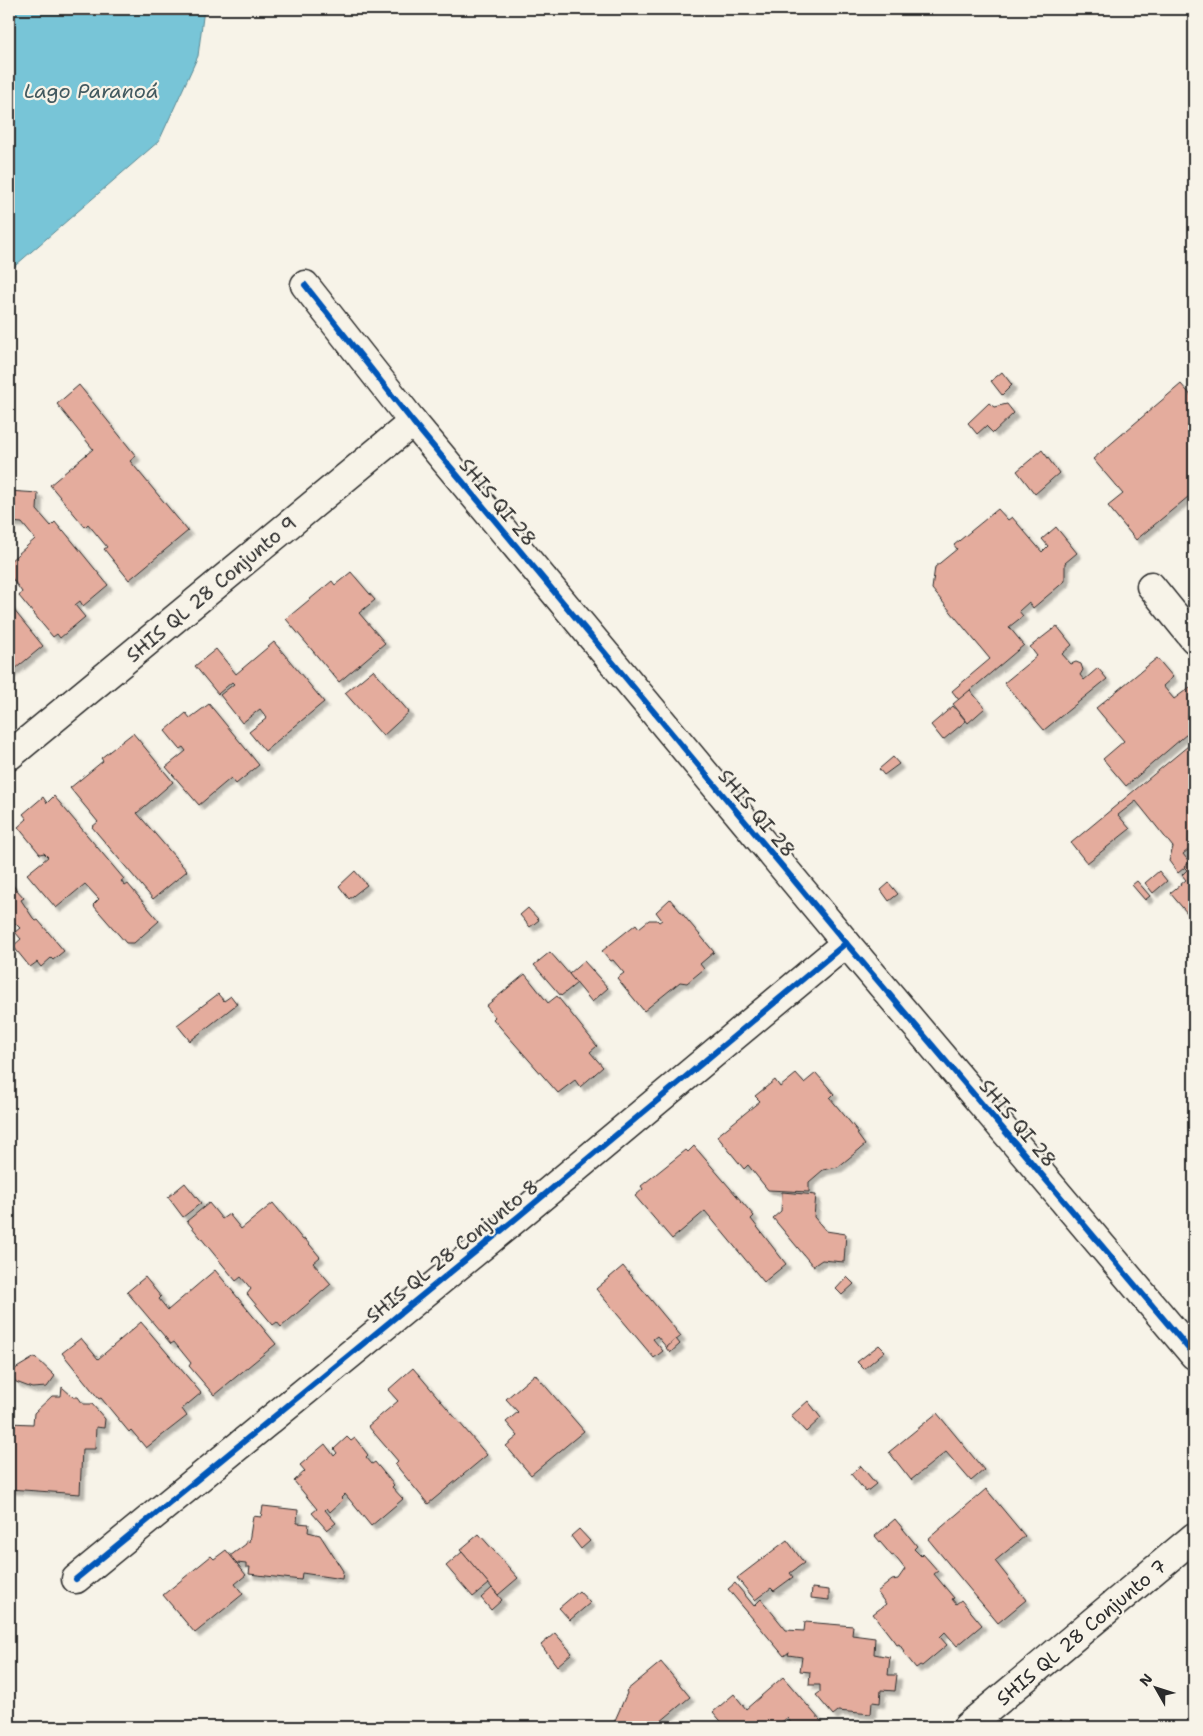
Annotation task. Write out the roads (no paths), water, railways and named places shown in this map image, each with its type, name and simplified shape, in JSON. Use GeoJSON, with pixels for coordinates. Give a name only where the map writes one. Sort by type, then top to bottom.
{"type":"FeatureCollection","features":[{"type":"Feature","properties":{"kind":"street","name":"SHIS QI 28"},"geometry":{"type":"LineString","coordinates":[[304,285],[412,422],[846,943],[1194,1355]]}},
{"type":"Feature","properties":{"kind":"street","name":"SHIS QL 28 Conjunto 9"},"geometry":{"type":"LineString","coordinates":[[9,756],[412,422]]}},
{"type":"Feature","properties":{"kind":"street"},"geometry":{"type":"LineString","coordinates":[[1151,586],[1194,639]]}},
{"type":"Feature","properties":{"kind":"street","name":"SHIS QL 28 Conjunto 8"},"geometry":{"type":"LineString","coordinates":[[76,1579],[519,1216],[846,943]]}},
{"type":"Feature","properties":{"kind":"street","name":"SHIS QL 28 Conjunto 7"},"geometry":{"type":"LineString","coordinates":[[967,1727],[1194,1536]]}},
{"type":"Feature","properties":{"kind":"water","name":"Lago Paranoá"},"geometry":{"type":"Polygon","coordinates":[[[9,9],[204,9],[198,56],[159,141],[9,271],[9,9]]]}}]}
